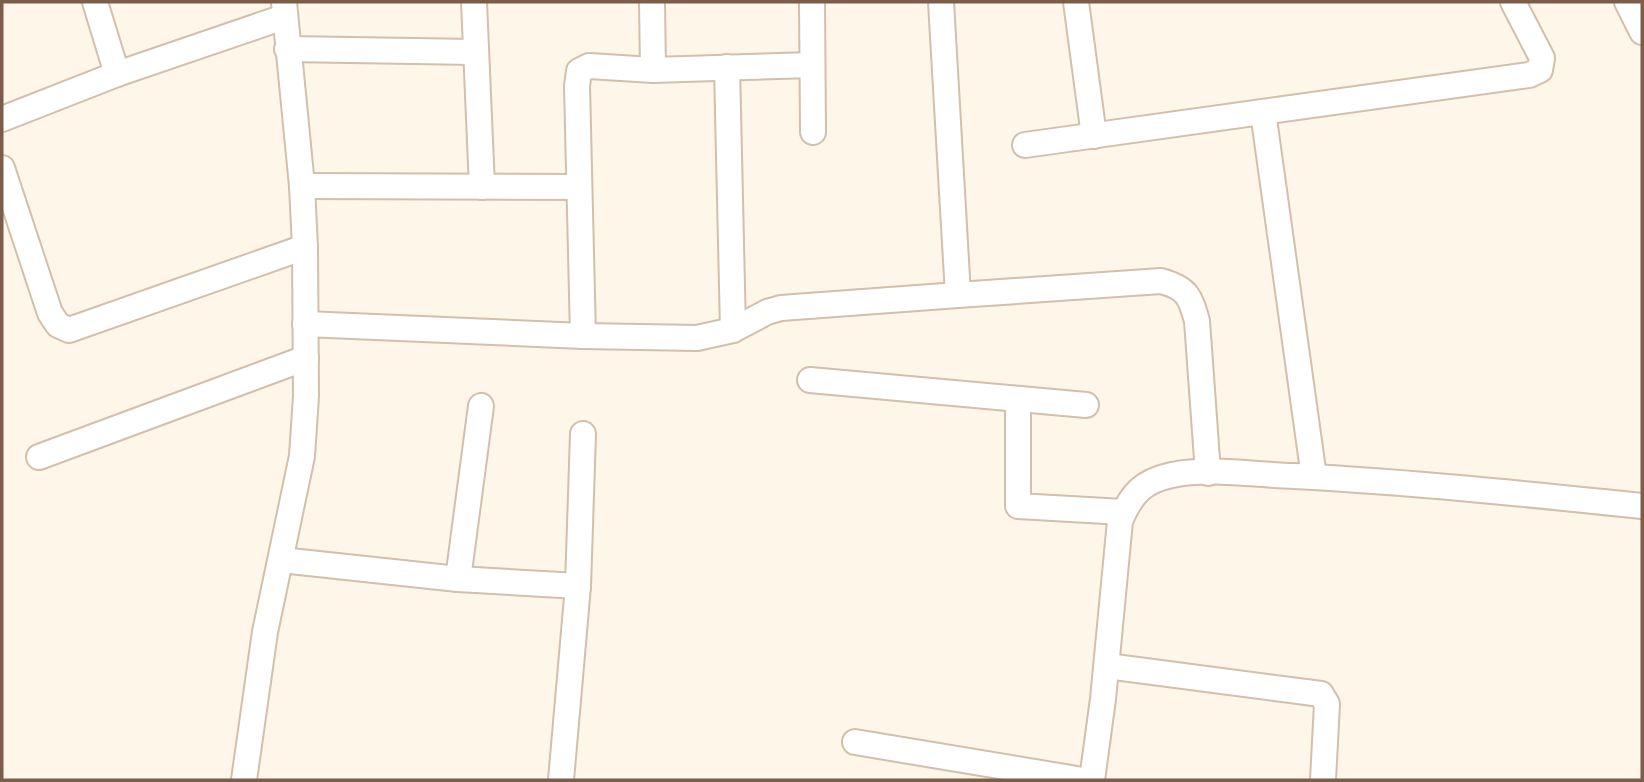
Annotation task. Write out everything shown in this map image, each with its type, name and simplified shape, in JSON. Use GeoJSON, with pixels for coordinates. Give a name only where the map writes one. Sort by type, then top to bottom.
{"type":"FeatureCollection","features":[{"type":"Feature","properties":{"kind":"street"},"geometry":{"type":"LineString","coordinates":[[94,2],[117,74]]}},
{"type":"Feature","properties":{"kind":"street"},"geometry":{"type":"LineString","coordinates":[[474,2],[482,187]]}},
{"type":"Feature","properties":{"kind":"street"},"geometry":{"type":"LineString","coordinates":[[652,2],[653,70]]}},
{"type":"Feature","properties":{"kind":"street"},"geometry":{"type":"LineString","coordinates":[[812,2],[813,132]]}},
{"type":"Feature","properties":{"kind":"street"},"geometry":{"type":"LineString","coordinates":[[941,2],[958,295]]}},
{"type":"Feature","properties":{"kind":"street"},"geometry":{"type":"LineString","coordinates":[[1076,2],[1094,136]]}},
{"type":"Feature","properties":{"kind":"street"},"geometry":{"type":"LineString","coordinates":[[1026,145],[1529,75],[1540,70],[1542,58],[1513,2]]}},
{"type":"Feature","properties":{"kind":"street"},"geometry":{"type":"LineString","coordinates":[[1627,2],[1642,32]]}},
{"type":"Feature","properties":{"kind":"street"},"geometry":{"type":"LineString","coordinates":[[2,119],[284,9],[302,186],[306,396],[302,456],[265,632],[244,780]]}},
{"type":"Feature","properties":{"kind":"street"},"geometry":{"type":"LineString","coordinates":[[287,49],[476,52]]}},
{"type":"Feature","properties":{"kind":"street"},"geometry":{"type":"LineString","coordinates":[[583,337],[577,86],[579,71],[589,66],[653,70],[812,65]]}},
{"type":"Feature","properties":{"kind":"street"},"geometry":{"type":"LineString","coordinates":[[727,66],[733,330]]}},
{"type":"Feature","properties":{"kind":"street"},"geometry":{"type":"LineString","coordinates":[[1263,112],[1314,477]]}},
{"type":"Feature","properties":{"kind":"street"},"geometry":{"type":"LineString","coordinates":[[2,168],[50,313],[58,325],[69,330],[305,247]]}},
{"type":"Feature","properties":{"kind":"street"},"geometry":{"type":"LineString","coordinates":[[302,186],[579,187]]}},
{"type":"Feature","properties":{"kind":"street"},"geometry":{"type":"LineString","coordinates":[[305,324],[583,337],[697,338],[733,330],[767,312],[781,308],[1161,281],[1178,285],[1191,299],[1197,321],[1208,473]]}},
{"type":"Feature","properties":{"kind":"street"},"geometry":{"type":"LineString","coordinates":[[39,457],[306,358]]}},
{"type":"Feature","properties":{"kind":"street"},"geometry":{"type":"LineString","coordinates":[[810,380],[1086,405]]}},
{"type":"Feature","properties":{"kind":"street"},"geometry":{"type":"LineString","coordinates":[[1018,399],[1018,506],[1124,512]]}},
{"type":"Feature","properties":{"kind":"street"},"geometry":{"type":"LineString","coordinates":[[458,579],[481,407]]}},
{"type":"Feature","properties":{"kind":"street"},"geometry":{"type":"LineString","coordinates":[[561,780],[578,586],[583,435]]}},
{"type":"Feature","properties":{"kind":"street"},"geometry":{"type":"LineString","coordinates":[[1092,780],[1107,666],[1120,521],[1129,499],[1149,483],[1172,475],[1208,473],[1314,477],[1428,484],[1642,506]]}},
{"type":"Feature","properties":{"kind":"street"},"geometry":{"type":"LineString","coordinates":[[281,560],[458,579],[578,586]]}},
{"type":"Feature","properties":{"kind":"street"},"geometry":{"type":"LineString","coordinates":[[1107,666],[1321,694],[1327,704],[1323,780]]}},
{"type":"Feature","properties":{"kind":"street"},"geometry":{"type":"LineString","coordinates":[[855,742],[1083,780]]}}]}
